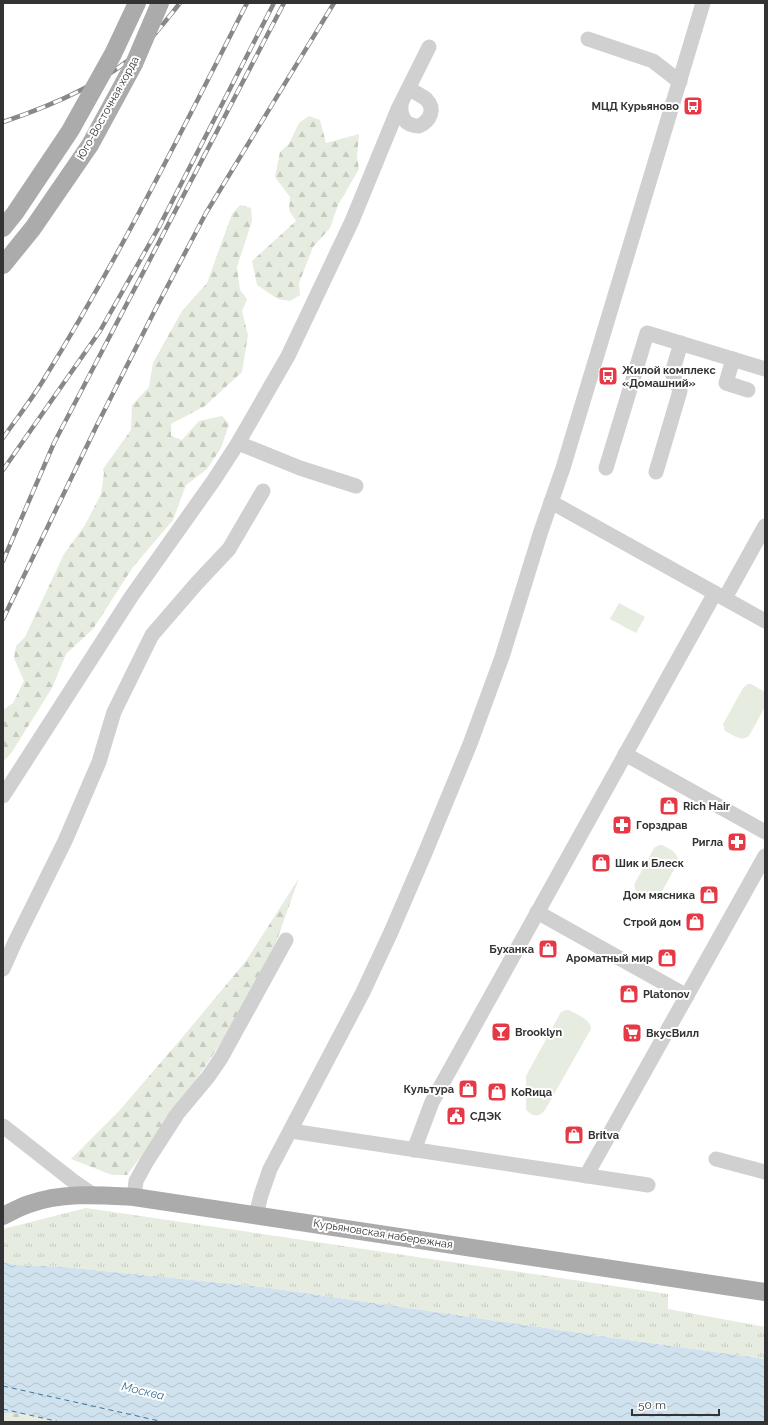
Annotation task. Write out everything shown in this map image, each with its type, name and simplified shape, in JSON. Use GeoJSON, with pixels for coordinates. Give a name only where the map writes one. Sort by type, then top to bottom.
{"type":"FeatureCollection","features":[{"type":"Feature","properties":{"kind":"main road","name":"Юго-Восточная хорда"},"geometry":{"type":"LineString","coordinates":[[3,228],[15,213],[70,132],[114,54],[137,3]]}},
{"type":"Feature","properties":{"kind":"main road","name":"Юго-Восточная хорда"},"geometry":{"type":"LineString","coordinates":[[3,265],[33,228],[90,145],[134,64],[160,3]]}},
{"type":"Feature","properties":{"kind":"main road","name":"Курьяновская набережная"},"geometry":{"type":"LineString","coordinates":[[3,1216],[28,1204],[58,1196],[92,1194],[134,1197],[765,1292]]}},
{"type":"Feature","properties":{"kind":"street"},"geometry":{"type":"LineString","coordinates":[[256,1215],[260,1195],[270,1169],[343,1031],[391,932],[470,744],[502,657],[540,531],[563,468],[594,371],[703,3]]}},
{"type":"Feature","properties":{"kind":"street"},"geometry":{"type":"LineString","coordinates":[[588,39],[653,61],[680,82]]}},
{"type":"Feature","properties":{"kind":"street"},"geometry":{"type":"LineString","coordinates":[[3,796],[131,596],[214,480],[238,443],[288,356],[352,221],[401,104],[429,47]]}},
{"type":"Feature","properties":{"kind":"street"},"geometry":{"type":"LineString","coordinates":[[384,144],[390,135],[396,131],[413,126],[419,126],[428,120],[431,110],[427,100],[409,89]]}},
{"type":"Feature","properties":{"kind":"street"},"geometry":{"type":"LineString","coordinates":[[401,104],[402,116],[408,124],[413,126]]}},
{"type":"Feature","properties":{"kind":"street"},"geometry":{"type":"LineString","coordinates":[[606,468],[647,333],[765,369]]}},
{"type":"Feature","properties":{"kind":"street"},"geometry":{"type":"LineString","coordinates":[[656,472],[680,391],[672,373],[681,343]]}},
{"type":"Feature","properties":{"kind":"street"},"geometry":{"type":"LineString","coordinates":[[733,359],[726,383],[748,390]]}},
{"type":"Feature","properties":{"kind":"street"},"geometry":{"type":"LineString","coordinates":[[238,443],[300,468],[356,486]]}},
{"type":"Feature","properties":{"kind":"street"},"geometry":{"type":"LineString","coordinates":[[3,969],[65,841],[99,762],[114,712],[152,635],[196,583],[229,549],[263,491]]}},
{"type":"Feature","properties":{"kind":"street"},"geometry":{"type":"LineString","coordinates":[[551,502],[765,621]]}},
{"type":"Feature","properties":{"kind":"street"},"geometry":{"type":"LineString","coordinates":[[414,1150],[432,1102],[625,754],[720,596],[765,526]]}},
{"type":"Feature","properties":{"kind":"street"},"geometry":{"type":"LineString","coordinates":[[625,754],[765,832]]}},
{"type":"Feature","properties":{"kind":"street"},"geometry":{"type":"LineString","coordinates":[[586,1176],[765,856]]}},
{"type":"Feature","properties":{"kind":"street"},"geometry":{"type":"LineString","coordinates":[[537,912],[687,996]]}},
{"type":"Feature","properties":{"kind":"street"},"geometry":{"type":"LineString","coordinates":[[134,1197],[136,1181],[147,1161],[178,1113],[208,1077],[221,1058],[286,940]]}},
{"type":"Feature","properties":{"kind":"street"},"geometry":{"type":"LineString","coordinates":[[3,1126],[73,1181],[92,1194]]}},
{"type":"Feature","properties":{"kind":"street"},"geometry":{"type":"LineString","coordinates":[[291,1131],[648,1185]]}},
{"type":"Feature","properties":{"kind":"street"},"geometry":{"type":"LineString","coordinates":[[716,1159],[765,1172]]}},
{"type":"Feature","properties":{"kind":"green space"},"geometry":{"type":"Polygon","coordinates":[[[309,116],[320,120],[326,143],[359,134],[357,157],[359,169],[338,205],[330,228],[313,247],[299,283],[300,295],[290,301],[278,299],[257,285],[252,261],[296,221],[289,210],[290,197],[275,177],[280,152],[289,144],[299,123],[309,116]]]}},
{"type":"Feature","properties":{"kind":"green space"},"geometry":{"type":"Polygon","coordinates":[[[240,205],[251,208],[252,221],[237,267],[240,290],[247,299],[242,311],[248,335],[242,372],[205,406],[171,424],[171,436],[182,440],[199,421],[222,416],[229,424],[221,448],[207,469],[186,485],[173,520],[133,567],[93,629],[66,654],[52,688],[12,752],[3,762],[3,710],[13,703],[24,681],[14,658],[16,646],[25,637],[64,554],[85,525],[101,494],[104,473],[103,469],[131,430],[132,405],[149,387],[153,363],[182,311],[207,283],[232,214],[240,205]]]}},
{"type":"Feature","properties":{"kind":"green space"},"geometry":{"type":"Polygon","coordinates":[[[619,603],[645,617],[636,633],[610,619],[619,603]]]}},
{"type":"Feature","properties":{"kind":"green space"},"geometry":{"type":"Polygon","coordinates":[[[748,684],[751,684],[765,692],[765,707],[749,736],[746,738],[740,738],[725,731],[723,724],[743,688],[748,684]]]}},
{"type":"Feature","properties":{"kind":"green space"},"geometry":{"type":"Polygon","coordinates":[[[659,845],[673,851],[677,856],[678,862],[659,897],[656,899],[650,899],[644,897],[636,891],[634,885],[654,848],[659,845]]]}},
{"type":"Feature","properties":{"kind":"green space"},"geometry":{"type":"Polygon","coordinates":[[[299,878],[273,951],[231,1028],[185,1096],[127,1175],[112,1175],[71,1159],[119,1111],[246,961],[299,878]]]}},
{"type":"Feature","properties":{"kind":"green space"},"geometry":{"type":"Polygon","coordinates":[[[569,1010],[586,1020],[591,1029],[545,1110],[543,1113],[535,1116],[530,1114],[526,1109],[526,1076],[561,1012],[569,1010]]]}},
{"type":"Feature","properties":{"kind":"green space"},"geometry":{"type":"Polygon","coordinates":[[[86,1208],[668,1294],[668,1309],[765,1327],[765,1359],[270,1288],[65,1267],[17,1265],[3,1262],[3,1229],[86,1208]]]}},
{"type":"Feature","properties":{"kind":"green space"},"geometry":{"type":"Polygon","coordinates":[[[3,1413],[26,1414],[59,1422],[3,1422],[3,1413]]]}},
{"type":"Feature","properties":{"kind":"water","name":"Москва"},"geometry":{"type":"Polygon","coordinates":[[[3,1262],[17,1265],[65,1267],[270,1288],[765,1359],[765,1422],[59,1422],[26,1414],[3,1413],[3,1262]]]}},
{"type":"Feature","properties":{"kind":"ferry route"},"geometry":{"type":"LineString","coordinates":[[3,1386],[164,1422]]}},
{"type":"Feature","properties":{"kind":"ferry route"},"geometry":{"type":"LineString","coordinates":[[3,1409],[60,1422]]}},
{"type":"Feature","properties":{"kind":"railway"},"geometry":{"type":"LineString","coordinates":[[3,122],[56,102],[92,84],[124,64],[144,46],[180,3]]}},
{"type":"Feature","properties":{"kind":"railway"},"geometry":{"type":"LineString","coordinates":[[3,438],[39,386],[72,333],[98,287],[174,146],[247,3]]}},
{"type":"Feature","properties":{"kind":"railway"},"geometry":{"type":"LineString","coordinates":[[3,470],[100,331],[159,227],[274,3]]}},
{"type":"Feature","properties":{"kind":"railway"},"geometry":{"type":"LineString","coordinates":[[3,561],[54,443],[284,3]]}},
{"type":"Feature","properties":{"kind":"railway"},"geometry":{"type":"LineString","coordinates":[[3,619],[97,425],[206,213],[334,3]]}},
{"type":"Feature","properties":{"kind":"place","name":"МЦД Курьяново"},"geometry":{"type":"Point","coordinates":[693,106]}},
{"type":"Feature","properties":{"kind":"place","name":"Жилой комплекс «Домашний»"},"geometry":{"type":"Point","coordinates":[608,376]}},
{"type":"Feature","properties":{"kind":"place","name":"Rich Hair"},"geometry":{"type":"Point","coordinates":[669,806]}},
{"type":"Feature","properties":{"kind":"place","name":"Горздрав"},"geometry":{"type":"Point","coordinates":[622,825]}},
{"type":"Feature","properties":{"kind":"place","name":"Ригла"},"geometry":{"type":"Point","coordinates":[737,842]}},
{"type":"Feature","properties":{"kind":"place","name":"Шик и Блеск"},"geometry":{"type":"Point","coordinates":[601,863]}},
{"type":"Feature","properties":{"kind":"place","name":"Дом мясника"},"geometry":{"type":"Point","coordinates":[709,895]}},
{"type":"Feature","properties":{"kind":"place","name":"Строй дом"},"geometry":{"type":"Point","coordinates":[695,922]}},
{"type":"Feature","properties":{"kind":"place","name":"Буханка"},"geometry":{"type":"Point","coordinates":[548,949]}},
{"type":"Feature","properties":{"kind":"place","name":"Ароматный мир"},"geometry":{"type":"Point","coordinates":[667,958]}},
{"type":"Feature","properties":{"kind":"place","name":"Platonov"},"geometry":{"type":"Point","coordinates":[629,994]}},
{"type":"Feature","properties":{"kind":"place","name":"Brooklyn"},"geometry":{"type":"Point","coordinates":[501,1032]}},
{"type":"Feature","properties":{"kind":"place","name":"ВкусВилл"},"geometry":{"type":"Point","coordinates":[632,1033]}},
{"type":"Feature","properties":{"kind":"place","name":"Культура"},"geometry":{"type":"Point","coordinates":[468,1089]}},
{"type":"Feature","properties":{"kind":"place","name":"КоRица"},"geometry":{"type":"Point","coordinates":[497,1092]}},
{"type":"Feature","properties":{"kind":"place","name":"СДЭК"},"geometry":{"type":"Point","coordinates":[456,1116]}},
{"type":"Feature","properties":{"kind":"place","name":"Britva"},"geometry":{"type":"Point","coordinates":[574,1135]}}]}
